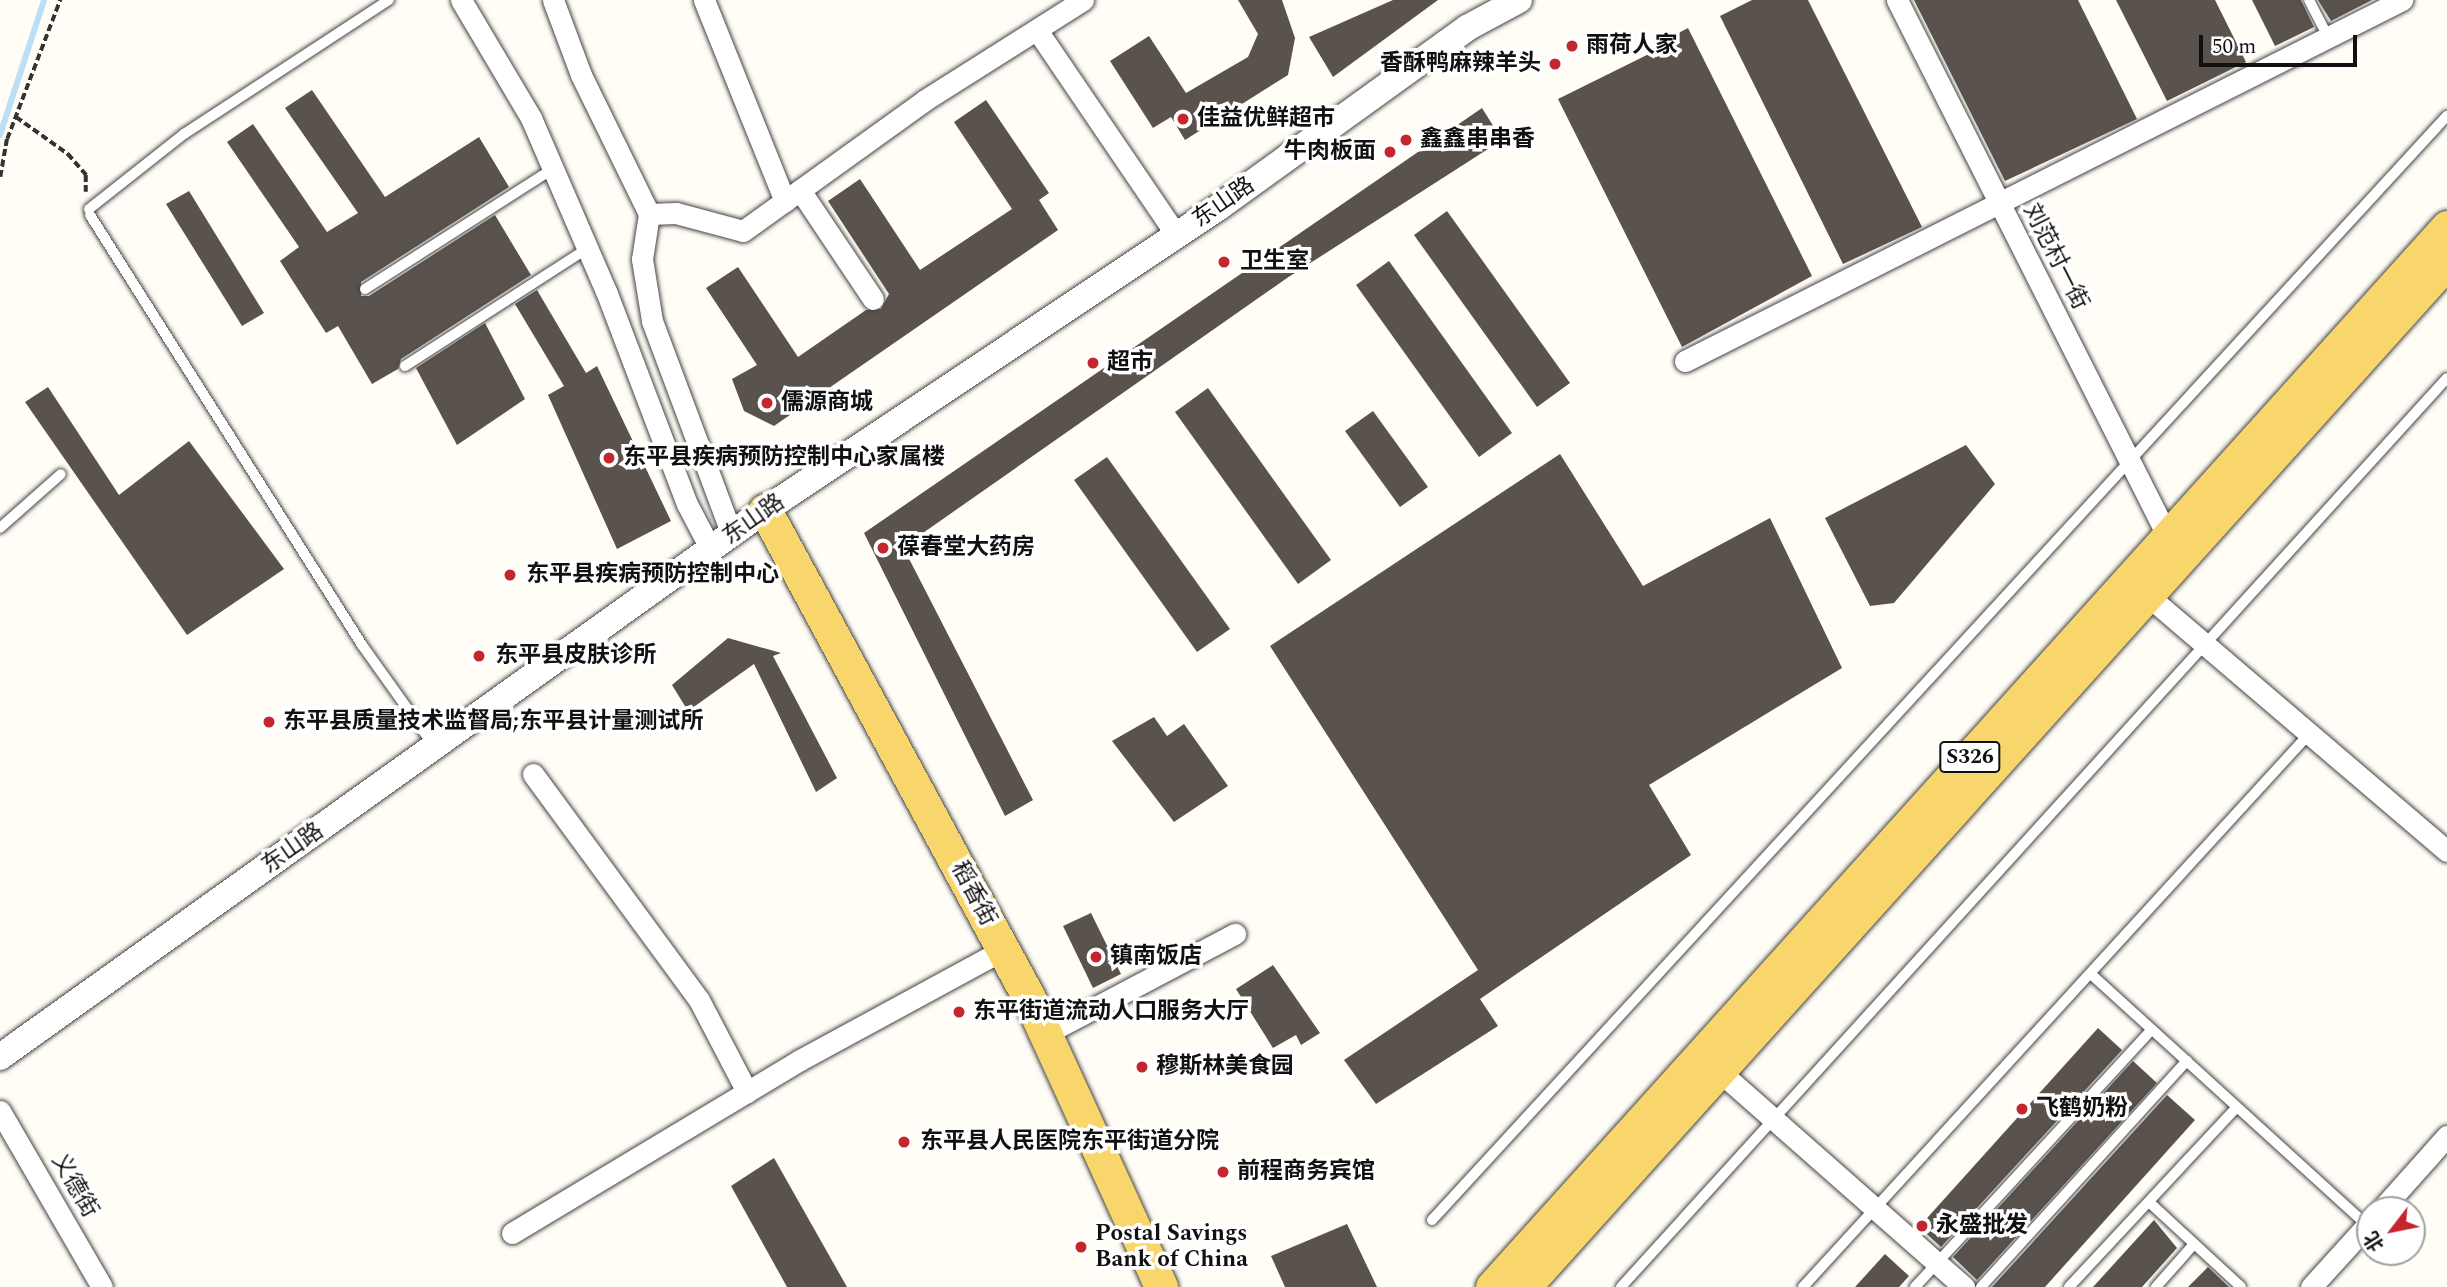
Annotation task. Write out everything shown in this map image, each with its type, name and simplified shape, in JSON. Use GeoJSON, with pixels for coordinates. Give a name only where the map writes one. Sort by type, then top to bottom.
{"type":"FeatureCollection","features":[{"type":"Feature","properties":{"kind":"main road","name":"S326"},"geometry":{"type":"LineString","coordinates":[[1492,1287],[2447,227]]}},
{"type":"Feature","properties":{"kind":"main road","name":"S326"},"geometry":{"type":"LineString","coordinates":[[1524,1287],[2447,262]]}},
{"type":"Feature","properties":{"kind":"main road","name":"稻香街"},"geometry":{"type":"LineString","coordinates":[[765,510],[1003,950],[1045,1034],[1161,1287]]}},
{"type":"Feature","properties":{"kind":"street"},"geometry":{"type":"LineString","coordinates":[[461,0],[554,169],[588,248],[687,504],[722,542]]}},
{"type":"Feature","properties":{"kind":"street"},"geometry":{"type":"LineString","coordinates":[[553,0],[581,75],[649,214],[642,259],[652,321],[722,542]]}},
{"type":"Feature","properties":{"kind":"street"},"geometry":{"type":"LineString","coordinates":[[704,0],[792,196],[873,299]]}},
{"type":"Feature","properties":{"kind":"street"},"geometry":{"type":"LineString","coordinates":[[649,214],[676,213],[743,231],[925,100],[1083,0]]}},
{"type":"Feature","properties":{"kind":"street","name":"东山路"},"geometry":{"type":"LineString","coordinates":[[0,1056],[436,748],[765,510],[1177,236],[1467,28],[1519,0]]}},
{"type":"Feature","properties":{"kind":"street","name":"刘范村一街"},"geometry":{"type":"LineString","coordinates":[[1897,0],[2168,537]]}},
{"type":"Feature","properties":{"kind":"street"},"geometry":{"type":"LineString","coordinates":[[1685,361],[2328,37],[2380,5],[2402,0]]}},
{"type":"Feature","properties":{"kind":"street"},"geometry":{"type":"LineString","coordinates":[[1037,30],[1177,236]]}},
{"type":"Feature","properties":{"kind":"street"},"geometry":{"type":"LineString","coordinates":[[2147,595],[2447,851]]}},
{"type":"Feature","properties":{"kind":"street"},"geometry":{"type":"LineString","coordinates":[[533,774],[699,1000],[747,1092]]}},
{"type":"Feature","properties":{"kind":"street"},"geometry":{"type":"LineString","coordinates":[[1045,1034],[1235,934]]}},
{"type":"Feature","properties":{"kind":"street"},"geometry":{"type":"LineString","coordinates":[[512,1233],[747,1092],[1003,950]]}},
{"type":"Feature","properties":{"kind":"street"},"geometry":{"type":"LineString","coordinates":[[1719,1071],[1964,1287]]}},
{"type":"Feature","properties":{"kind":"street","name":"义德街"},"geometry":{"type":"LineString","coordinates":[[0,1111],[102,1287]]}},
{"type":"Feature","properties":{"kind":"street"},"geometry":{"type":"LineString","coordinates":[[2393,1196],[2447,1136]]}},
{"type":"Feature","properties":{"kind":"street"},"geometry":{"type":"LineString","coordinates":[[2311,1287],[2356,1237]]}},
{"type":"Feature","properties":{"kind":"lane"},"geometry":{"type":"LineString","coordinates":[[389,0],[184,134],[90,212],[362,645],[436,748]]}},
{"type":"Feature","properties":{"kind":"lane"},"geometry":{"type":"LineString","coordinates":[[2309,0],[2328,37]]}},
{"type":"Feature","properties":{"kind":"lane"},"geometry":{"type":"LineString","coordinates":[[1432,1220],[2447,116]]}},
{"type":"Feature","properties":{"kind":"lane"},"geometry":{"type":"LineString","coordinates":[[365,289],[554,169]]}},
{"type":"Feature","properties":{"kind":"lane"},"geometry":{"type":"LineString","coordinates":[[405,366],[588,248]]}},
{"type":"Feature","properties":{"kind":"lane"},"geometry":{"type":"LineString","coordinates":[[1621,1287],[1771,1117],[2447,378]]}},
{"type":"Feature","properties":{"kind":"lane"},"geometry":{"type":"LineString","coordinates":[[0,528],[61,474]]}},
{"type":"Feature","properties":{"kind":"lane"},"geometry":{"type":"LineString","coordinates":[[1803,1287],[2092,975],[2309,734]]}},
{"type":"Feature","properties":{"kind":"lane"},"geometry":{"type":"LineString","coordinates":[[2092,975],[2236,1108],[2356,1206]]}},
{"type":"Feature","properties":{"kind":"lane"},"geometry":{"type":"LineString","coordinates":[[1915,1287],[2152,1028]]}},
{"type":"Feature","properties":{"kind":"lane"},"geometry":{"type":"LineString","coordinates":[[1981,1287],[2187,1061]]}},
{"type":"Feature","properties":{"kind":"lane"},"geometry":{"type":"LineString","coordinates":[[2069,1287],[2236,1108]]}},
{"type":"Feature","properties":{"kind":"lane"},"geometry":{"type":"LineString","coordinates":[[2149,1202],[2241,1287]]}},
{"type":"Feature","properties":{"kind":"lane"},"geometry":{"type":"LineString","coordinates":[[2156,1287],[2194,1244]]}},
{"type":"Feature","properties":{"kind":"path"},"geometry":{"type":"LineString","coordinates":[[0,177],[16,117],[60,0]]}},
{"type":"Feature","properties":{"kind":"path"},"geometry":{"type":"LineString","coordinates":[[16,117],[68,154],[86,175],[90,212]]}},
{"type":"Feature","properties":{"kind":"building"},"geometry":{"type":"Polygon","coordinates":[[[1238,0],[1282,0],[1295,38],[1288,75],[1185,140],[1171,117],[1153,128],[1110,61],[1149,36],[1186,93],[1248,57],[1258,34],[1238,0]]]}},
{"type":"Feature","properties":{"kind":"building"},"geometry":{"type":"Polygon","coordinates":[[[1393,0],[1438,0],[1333,77],[1309,37],[1393,0]]]}},
{"type":"Feature","properties":{"kind":"building"},"geometry":{"type":"Polygon","coordinates":[[[1752,0],[1808,0],[1922,227],[1843,264],[1720,16],[1752,0]]]}},
{"type":"Feature","properties":{"kind":"building"},"geometry":{"type":"Polygon","coordinates":[[[1914,0],[2078,0],[2137,119],[2005,181],[1914,0]]]}},
{"type":"Feature","properties":{"kind":"building"},"geometry":{"type":"Polygon","coordinates":[[[2116,0],[2215,0],[2246,62],[2167,101],[2116,0]]]}},
{"type":"Feature","properties":{"kind":"building"},"geometry":{"type":"Polygon","coordinates":[[[2252,0],[2301,0],[2314,27],[2275,46],[2252,0]]]}},
{"type":"Feature","properties":{"kind":"building"},"geometry":{"type":"Polygon","coordinates":[[[2318,0],[2372,0],[2331,21],[2318,0]]]}},
{"type":"Feature","properties":{"kind":"building"},"geometry":{"type":"Polygon","coordinates":[[[1688,28],[1812,276],[1682,347],[1558,99],[1663,47],[1661,42],[1688,28]]]}},
{"type":"Feature","properties":{"kind":"building"},"geometry":{"type":"Polygon","coordinates":[[[312,90],[385,197],[479,137],[509,187],[361,282],[361,296],[369,296],[495,215],[531,275],[401,359],[398,369],[372,384],[338,326],[326,333],[280,261],[299,247],[227,142],[253,124],[327,232],[358,213],[285,108],[312,90]]]}},
{"type":"Feature","properties":{"kind":"building"},"geometry":{"type":"Polygon","coordinates":[[[986,100],[1049,193],[1039,200],[1058,230],[774,426],[744,411],[732,379],[757,365],[706,288],[738,267],[798,357],[866,310],[881,309],[889,294],[828,201],[860,179],[920,270],[1012,209],[954,122],[986,100]]]}},
{"type":"Feature","properties":{"kind":"building"},"geometry":{"type":"Polygon","coordinates":[[[1482,108],[1502,140],[1287,278],[903,547],[1033,800],[1005,816],[864,533],[1482,108]]]}},
{"type":"Feature","properties":{"kind":"building"},"geometry":{"type":"Polygon","coordinates":[[[189,191],[264,313],[242,326],[166,204],[189,191]]]}},
{"type":"Feature","properties":{"kind":"building"},"geometry":{"type":"Polygon","coordinates":[[[1447,211],[1570,383],[1537,407],[1414,235],[1447,211]]]}},
{"type":"Feature","properties":{"kind":"building"},"geometry":{"type":"Polygon","coordinates":[[[1389,261],[1512,433],[1479,457],[1356,285],[1389,261]]]}},
{"type":"Feature","properties":{"kind":"building","name":"东平县疾病预防控制中心家属楼"},"geometry":{"type":"Polygon","coordinates":[[[537,290],[586,373],[597,366],[671,521],[617,549],[548,395],[564,386],[515,304],[537,290]]]}},
{"type":"Feature","properties":{"kind":"building"},"geometry":{"type":"Polygon","coordinates":[[[485,323],[525,399],[457,445],[416,368],[485,323]]]}},
{"type":"Feature","properties":{"kind":"building"},"geometry":{"type":"Polygon","coordinates":[[[48,387],[119,495],[189,441],[284,569],[187,635],[25,402],[48,387]]]}},
{"type":"Feature","properties":{"kind":"building"},"geometry":{"type":"Polygon","coordinates":[[[1208,388],[1331,560],[1298,584],[1175,412],[1208,388]]]}},
{"type":"Feature","properties":{"kind":"building"},"geometry":{"type":"Polygon","coordinates":[[[1373,411],[1428,487],[1400,507],[1345,431],[1373,411]]]}},
{"type":"Feature","properties":{"kind":"building"},"geometry":{"type":"Polygon","coordinates":[[[1966,445],[1995,484],[1894,603],[1870,606],[1825,518],[1966,445]]]}},
{"type":"Feature","properties":{"kind":"building"},"geometry":{"type":"Polygon","coordinates":[[[1560,454],[1643,586],[1770,518],[1842,668],[1649,785],[1691,855],[1480,999],[1498,1026],[1376,1104],[1344,1060],[1478,970],[1270,646],[1560,454]]]}},
{"type":"Feature","properties":{"kind":"building"},"geometry":{"type":"Polygon","coordinates":[[[1107,457],[1230,629],[1197,652],[1074,480],[1107,457]]]}},
{"type":"Feature","properties":{"kind":"building"},"geometry":{"type":"Polygon","coordinates":[[[728,638],[781,653],[773,656],[837,778],[816,792],[754,664],[688,711],[672,685],[728,638]]]}},
{"type":"Feature","properties":{"kind":"building"},"geometry":{"type":"Polygon","coordinates":[[[1154,717],[1167,736],[1184,724],[1228,786],[1174,822],[1112,741],[1154,717]]]}},
{"type":"Feature","properties":{"kind":"building"},"geometry":{"type":"Polygon","coordinates":[[[1091,913],[1121,974],[1093,988],[1063,926],[1091,913]]]}},
{"type":"Feature","properties":{"kind":"building"},"geometry":{"type":"Polygon","coordinates":[[[1273,965],[1320,1033],[1301,1045],[1296,1035],[1273,1048],[1236,989],[1273,965]]]}},
{"type":"Feature","properties":{"kind":"building"},"geometry":{"type":"Polygon","coordinates":[[[2098,1028],[2122,1050],[1941,1247],[1919,1227],[2098,1028]]]}},
{"type":"Feature","properties":{"kind":"building"},"geometry":{"type":"Polygon","coordinates":[[[2133,1061],[2157,1083],[1977,1280],[1953,1257],[2133,1061]]]}},
{"type":"Feature","properties":{"kind":"building"},"geometry":{"type":"Polygon","coordinates":[[[2167,1095],[2195,1120],[2045,1287],[1992,1287],[2167,1095]]]}},
{"type":"Feature","properties":{"kind":"building"},"geometry":{"type":"Polygon","coordinates":[[[774,1158],[847,1287],[787,1287],[731,1186],[774,1158]]]}},
{"type":"Feature","properties":{"kind":"building"},"geometry":{"type":"Polygon","coordinates":[[[2154,1220],[2177,1248],[2142,1287],[2093,1287],[2154,1220]]]}},
{"type":"Feature","properties":{"kind":"building"},"geometry":{"type":"Polygon","coordinates":[[[1347,1224],[1377,1287],[1285,1287],[1271,1256],[1347,1224]]]}},
{"type":"Feature","properties":{"kind":"building"},"geometry":{"type":"Polygon","coordinates":[[[1885,1254],[1909,1276],[1899,1287],[1855,1287],[1885,1254]]]}},
{"type":"Feature","properties":{"kind":"building"},"geometry":{"type":"Polygon","coordinates":[[[2208,1267],[2229,1287],[2188,1287],[2208,1267]]]}},
{"type":"Feature","properties":{"kind":"waterway"},"geometry":{"type":"LineString","coordinates":[[0,135],[44,0]]}},
{"type":"Feature","properties":{"kind":"place","name":"雨荷人家"},"geometry":{"type":"Point","coordinates":[1572,46]}},
{"type":"Feature","properties":{"kind":"place","name":"香酥鸭麻辣羊头"},"geometry":{"type":"Point","coordinates":[1555,64]}},
{"type":"Feature","properties":{"kind":"place","name":"佳益优鲜超市"},"geometry":{"type":"Point","coordinates":[1183,119]}},
{"type":"Feature","properties":{"kind":"place","name":"鑫鑫串串香"},"geometry":{"type":"Point","coordinates":[1406,140]}},
{"type":"Feature","properties":{"kind":"place","name":"牛肉板面"},"geometry":{"type":"Point","coordinates":[1390,152]}},
{"type":"Feature","properties":{"kind":"place","name":"卫生室"},"geometry":{"type":"Point","coordinates":[1224,262]}},
{"type":"Feature","properties":{"kind":"place","name":"超市"},"geometry":{"type":"Point","coordinates":[1093,363]}},
{"type":"Feature","properties":{"kind":"place","name":"儒源商城"},"geometry":{"type":"Point","coordinates":[767,403]}},
{"type":"Feature","properties":{"kind":"place","name":"东平县疾病预防控制中心家属楼"},"geometry":{"type":"Point","coordinates":[609,458]}},
{"type":"Feature","properties":{"kind":"place","name":"葆春堂大药房"},"geometry":{"type":"Point","coordinates":[883,548]}},
{"type":"Feature","properties":{"kind":"place","name":"东平县疾病预防控制中心"},"geometry":{"type":"Point","coordinates":[510,575]}},
{"type":"Feature","properties":{"kind":"place","name":"东平县皮肤诊所"},"geometry":{"type":"Point","coordinates":[479,656]}},
{"type":"Feature","properties":{"kind":"place","name":"东平县质量技术监督局;东平县计量测试所"},"geometry":{"type":"Point","coordinates":[269,722]}},
{"type":"Feature","properties":{"kind":"place","name":"镇南饭店"},"geometry":{"type":"Point","coordinates":[1096,957]}},
{"type":"Feature","properties":{"kind":"place","name":"东平街道流动人口服务大厅"},"geometry":{"type":"Point","coordinates":[959,1012]}},
{"type":"Feature","properties":{"kind":"place","name":"穆斯林美食园"},"geometry":{"type":"Point","coordinates":[1142,1067]}},
{"type":"Feature","properties":{"kind":"place","name":"飞鹤奶粉"},"geometry":{"type":"Point","coordinates":[2022,1109]}},
{"type":"Feature","properties":{"kind":"place","name":"东平县人民医院东平街道分院"},"geometry":{"type":"Point","coordinates":[904,1142]}},
{"type":"Feature","properties":{"kind":"place","name":"前程商务宾馆"},"geometry":{"type":"Point","coordinates":[1223,1172]}},
{"type":"Feature","properties":{"kind":"place","name":"永盛批发"},"geometry":{"type":"Point","coordinates":[1922,1226]}},
{"type":"Feature","properties":{"kind":"place","name":"Postal Savings Bank of China"},"geometry":{"type":"Point","coordinates":[1081,1247]}}]}
